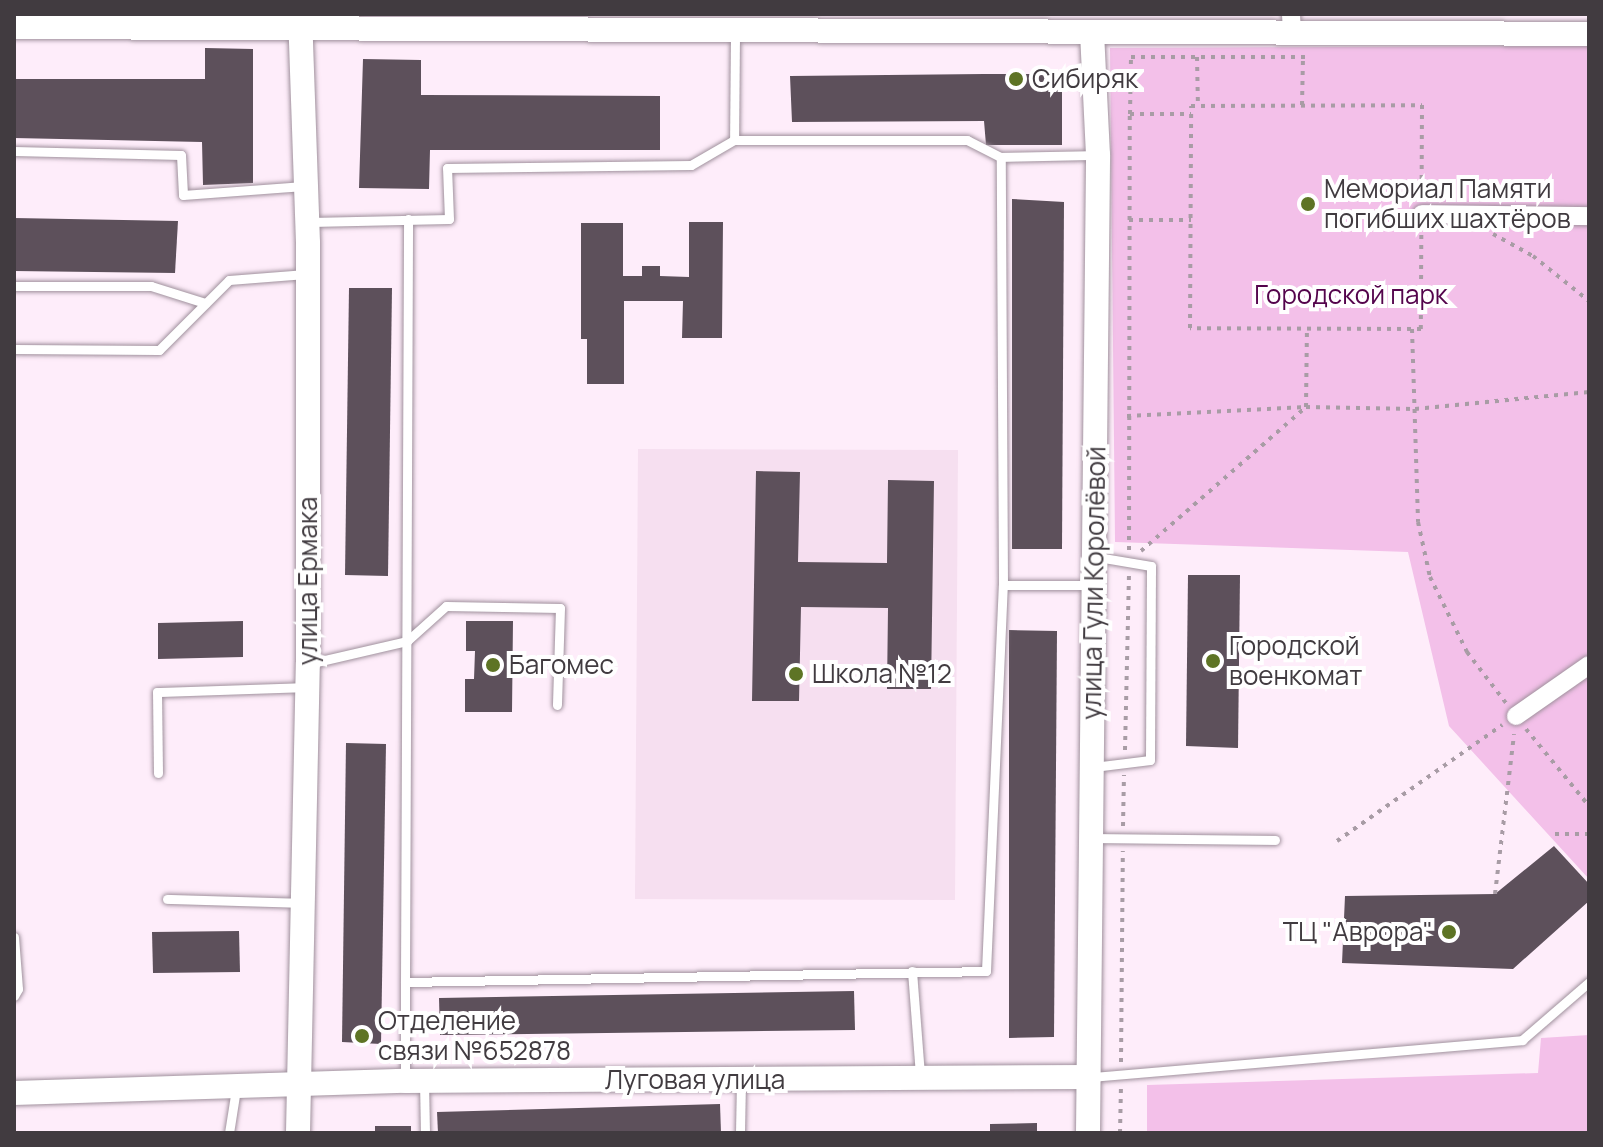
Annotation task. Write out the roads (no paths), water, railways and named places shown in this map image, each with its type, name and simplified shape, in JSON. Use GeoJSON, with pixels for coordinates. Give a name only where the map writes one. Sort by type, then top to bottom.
{"type":"FeatureCollection","features":[{"type":"Feature","properties":{"kind":"street"},"geometry":{"type":"LineString","coordinates":[[14,27],[300,22],[735,29],[1291,23],[1589,34]]}},
{"type":"Feature","properties":{"kind":"street","name":"улица Ермака"},"geometry":{"type":"LineString","coordinates":[[298,1133],[308,676],[306,222],[300,22]]}},
{"type":"Feature","properties":{"kind":"street","name":"улица Гули Королёвой"},"geometry":{"type":"LineString","coordinates":[[1088,1133],[1098,155],[1093,23]]}},
{"type":"Feature","properties":{"kind":"street"},"geometry":{"type":"LineString","coordinates":[[1422,214],[1589,216]]}},
{"type":"Feature","properties":{"kind":"street"},"geometry":{"type":"LineString","coordinates":[[1516,716],[1589,665]]}},
{"type":"Feature","properties":{"kind":"street","name":"Луговая улица"},"geometry":{"type":"LineString","coordinates":[[14,1093],[415,1081],[1089,1077]]}},
{"type":"Feature","properties":{"kind":"lane"},"geometry":{"type":"LineString","coordinates":[[734,140],[735,29]]}},
{"type":"Feature","properties":{"kind":"lane"},"geometry":{"type":"LineString","coordinates":[[306,222],[449,219],[447,168],[691,165],[734,140],[967,140],[1001,157],[1098,155]]}},
{"type":"Feature","properties":{"kind":"lane"},"geometry":{"type":"LineString","coordinates":[[14,151],[181,155],[183,195],[304,186]]}},
{"type":"Feature","properties":{"kind":"lane"},"geometry":{"type":"LineString","coordinates":[[405,982],[986,971],[1003,585],[1001,157]]}},
{"type":"Feature","properties":{"kind":"lane"},"geometry":{"type":"LineString","coordinates":[[408,219],[405,982],[415,1081],[425,1133]]}},
{"type":"Feature","properties":{"kind":"lane"},"geometry":{"type":"LineString","coordinates":[[14,349],[159,350],[229,280],[306,274]]}},
{"type":"Feature","properties":{"kind":"lane"},"geometry":{"type":"LineString","coordinates":[[14,286],[151,286],[205,303]]}},
{"type":"Feature","properties":{"kind":"lane"},"geometry":{"type":"LineString","coordinates":[[1092,767],[1150,760],[1151,566],[1094,556]]}},
{"type":"Feature","properties":{"kind":"lane"},"geometry":{"type":"LineString","coordinates":[[1003,585],[1094,585]]}},
{"type":"Feature","properties":{"kind":"lane"},"geometry":{"type":"LineString","coordinates":[[158,773],[157,692],[308,676],[407,641],[446,606],[560,608],[557,705]]}},
{"type":"Feature","properties":{"kind":"lane"},"geometry":{"type":"LineString","coordinates":[[1091,838],[1275,840]]}},
{"type":"Feature","properties":{"kind":"lane"},"geometry":{"type":"LineString","coordinates":[[167,899],[304,903]]}},
{"type":"Feature","properties":{"kind":"lane"},"geometry":{"type":"LineString","coordinates":[[14,937],[18,989],[14,996]]}},
{"type":"Feature","properties":{"kind":"lane"},"geometry":{"type":"LineString","coordinates":[[912,971],[920,1079]]}},
{"type":"Feature","properties":{"kind":"lane"},"geometry":{"type":"LineString","coordinates":[[1089,1077],[1522,1040],[1589,982]]}},
{"type":"Feature","properties":{"kind":"lane"},"geometry":{"type":"LineString","coordinates":[[740,1133],[741,1079]]}},
{"type":"Feature","properties":{"kind":"lane"},"geometry":{"type":"LineString","coordinates":[[229,1133],[236,1087]]}},
{"type":"Feature","properties":{"kind":"place","name":"Сибиряк"},"geometry":{"type":"Point","coordinates":[1016,79]}},
{"type":"Feature","properties":{"kind":"place","name":"Мемориал Памяти погибших шахтёров"},"geometry":{"type":"Point","coordinates":[1308,204]}},
{"type":"Feature","properties":{"kind":"place","name":"Городской военкомат"},"geometry":{"type":"Point","coordinates":[1213,661]}},
{"type":"Feature","properties":{"kind":"place","name":"Багомес"},"geometry":{"type":"Point","coordinates":[493,665]}},
{"type":"Feature","properties":{"kind":"place","name":"Школа №12"},"geometry":{"type":"Point","coordinates":[796,674]}},
{"type":"Feature","properties":{"kind":"place","name":"ТЦ \"Аврора\""},"geometry":{"type":"Point","coordinates":[1449,932]}},
{"type":"Feature","properties":{"kind":"place","name":"Отделение связи №652878"},"geometry":{"type":"Point","coordinates":[362,1036]}},
{"type":"Feature","properties":{"kind":"park label","name":"Городской парк"},"geometry":{"type":"Point","coordinates":[1351,295]}}]}
